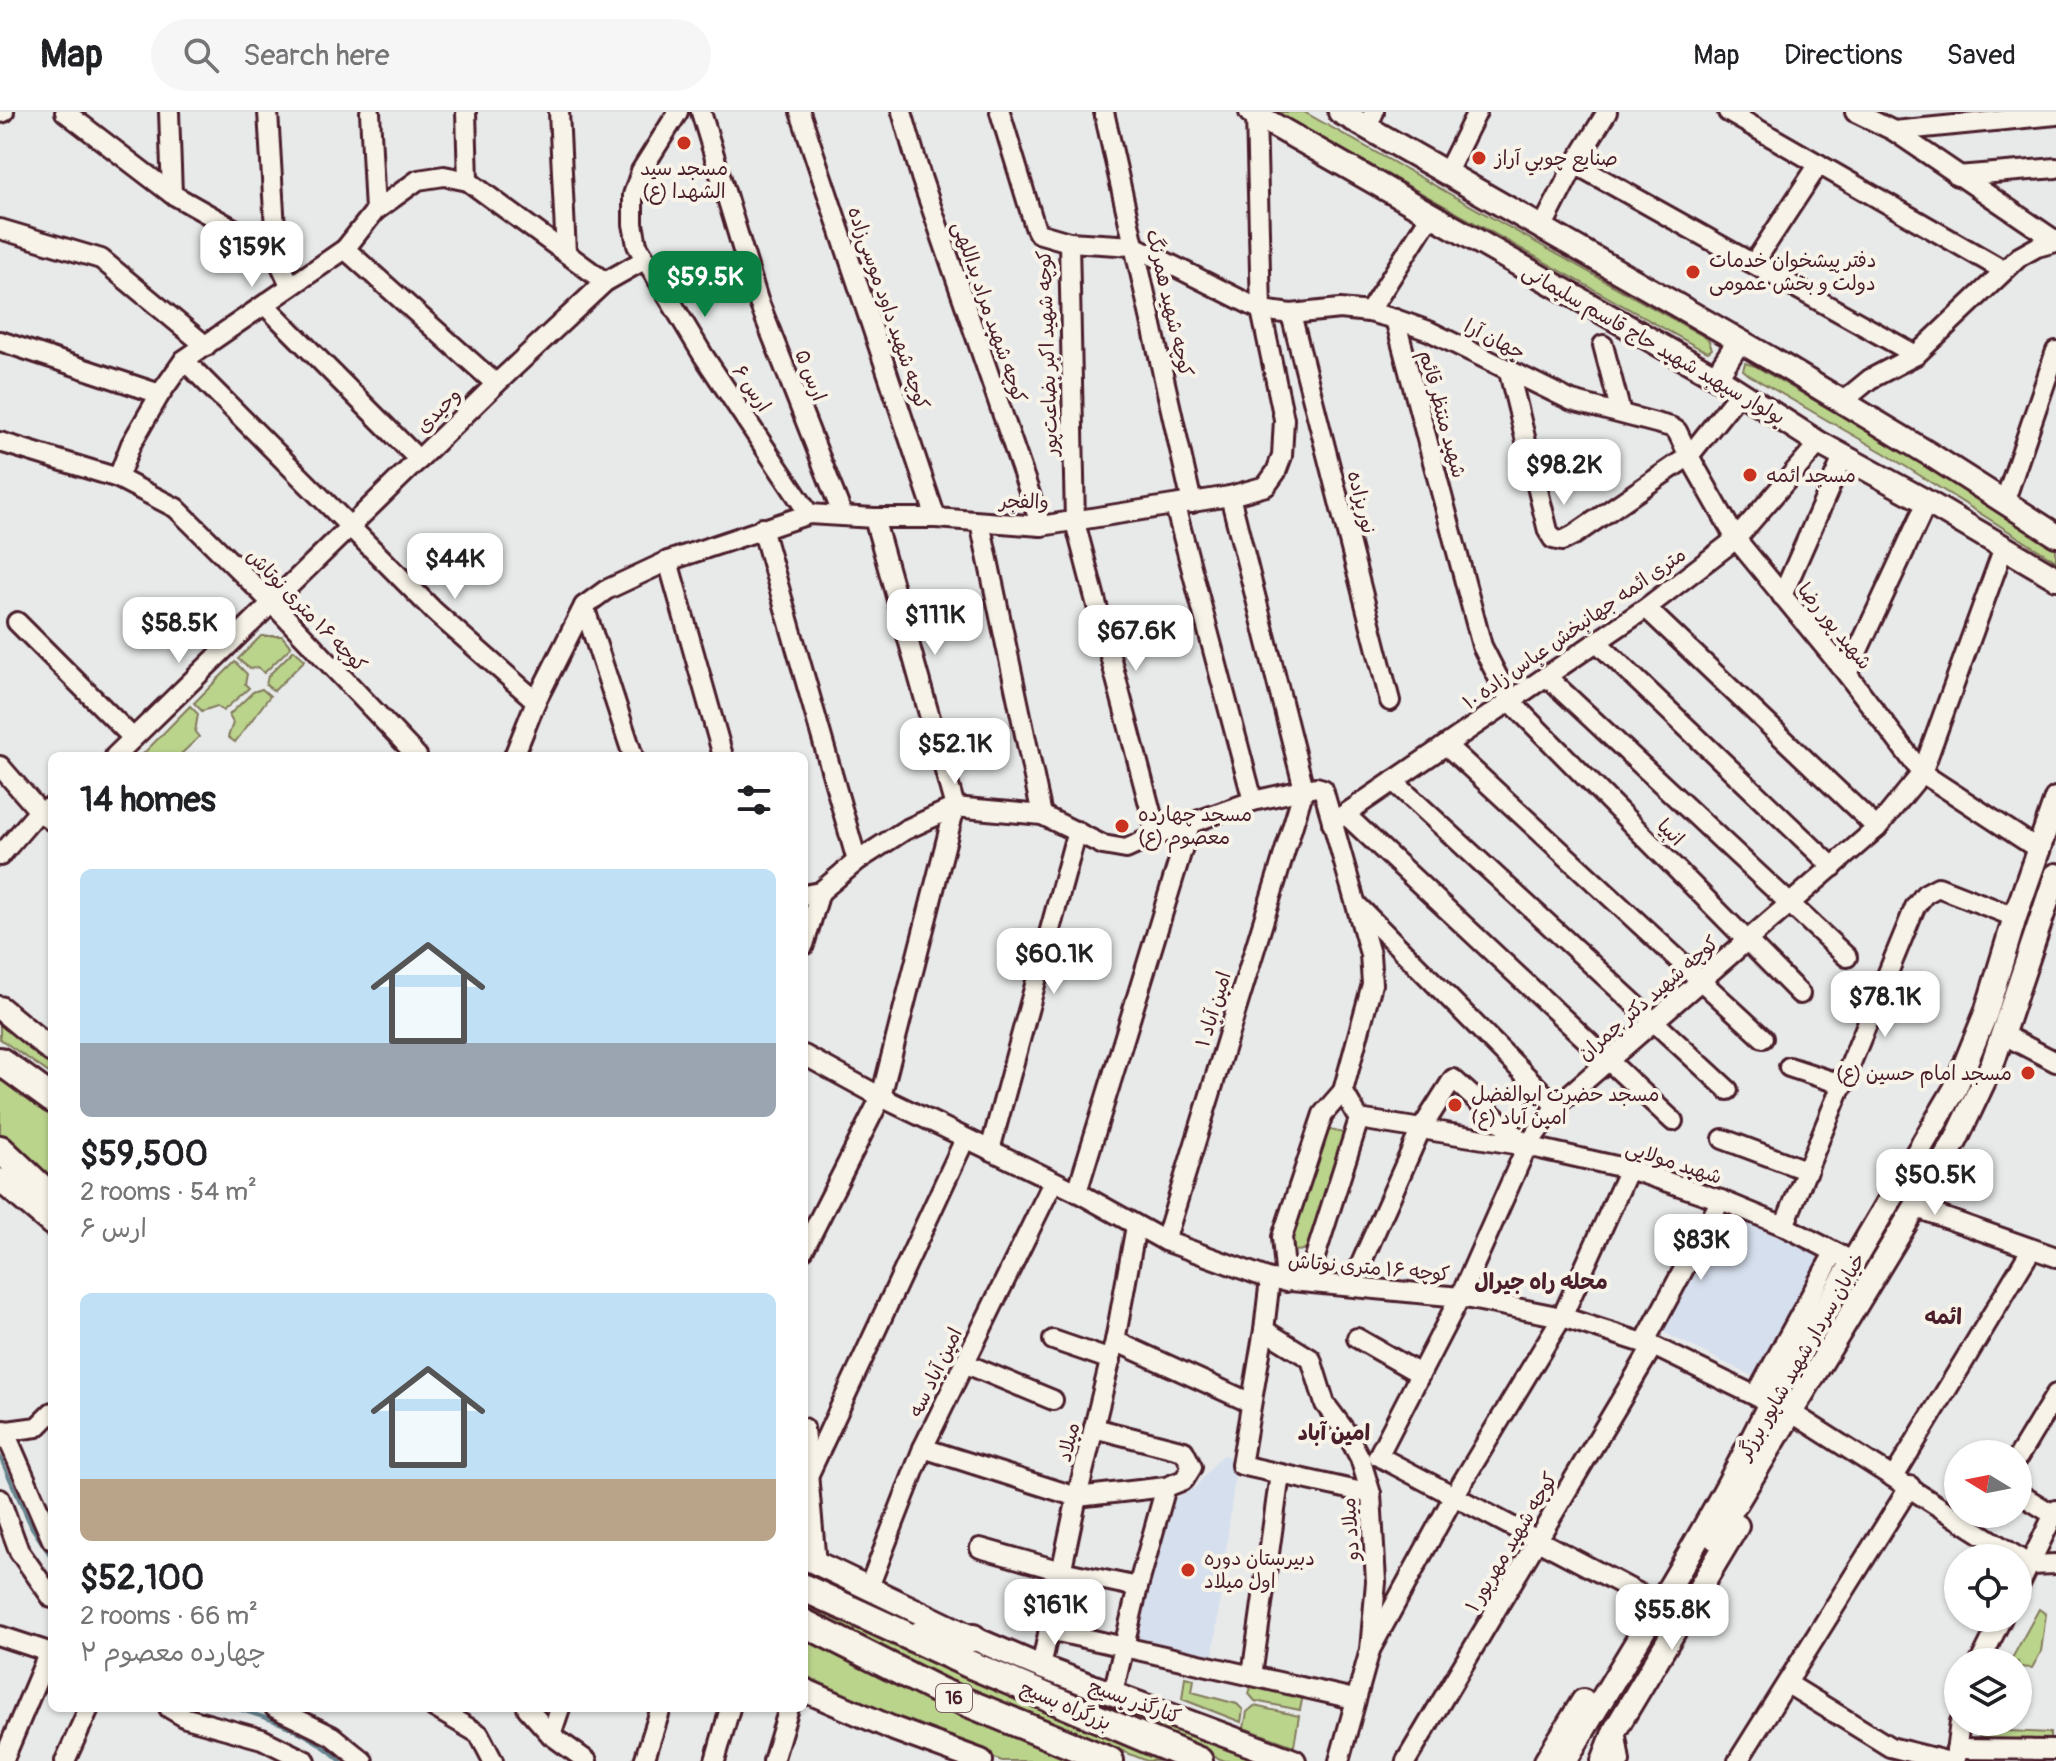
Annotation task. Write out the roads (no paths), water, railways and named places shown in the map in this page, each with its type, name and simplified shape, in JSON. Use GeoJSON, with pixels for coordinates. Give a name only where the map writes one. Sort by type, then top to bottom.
{"type":"FeatureCollection","features":[{"type":"Feature","properties":{"kind":"highway"},"geometry":{"type":"LineString","coordinates":[[0,1061],[48,1096]]}},
{"type":"Feature","properties":{"kind":"highway"},"geometry":{"type":"LineString","coordinates":[[0,1149],[48,1194]]}},
{"type":"Feature","properties":{"kind":"highway","name":"بزرگراه بسیج"},"geometry":{"type":"LineString","coordinates":[[808,1590],[969,1664],[1199,1761]]}},
{"type":"Feature","properties":{"kind":"highway","name":"بزرگراه بسیج"},"geometry":{"type":"LineString","coordinates":[[808,1625],[941,1692],[1110,1761]]}},
{"type":"Feature","properties":{"kind":"highway"},"geometry":{"type":"LineString","coordinates":[[904,1633],[973,1638]]}},
{"type":"Feature","properties":{"kind":"main road"},"geometry":{"type":"LineString","coordinates":[[1340,112],[1370,120],[1447,172],[1842,402],[2056,535]]}},
{"type":"Feature","properties":{"kind":"main road","name":"بولوار سپهبد شهید حاج قاسم سلیمانی"},"geometry":{"type":"LineString","coordinates":[[1253,113],[1716,377],[1819,443],[2056,578]]}},
{"type":"Feature","properties":{"kind":"main road"},"geometry":{"type":"LineString","coordinates":[[1716,377],[1739,341]]}},
{"type":"Feature","properties":{"kind":"main road","name":"خیابان سردار شهید شاپور برزگر"},"geometry":{"type":"LineString","coordinates":[[1718,1517],[1754,1456],[1772,1403],[1844,1258],[1955,1089],[1986,1013],[2015,917],[2047,852],[2056,799]]}},
{"type":"Feature","properties":{"kind":"main road","name":"خیابان سردار شهید شاپور برزگر"},"geometry":{"type":"LineString","coordinates":[[1772,1403],[1914,1207],[1974,1104],[2002,1034],[2056,875]]}},
{"type":"Feature","properties":{"kind":"main road"},"geometry":{"type":"LineString","coordinates":[[0,1008],[48,1048]]}},
{"type":"Feature","properties":{"kind":"main road"},"geometry":{"type":"LineString","coordinates":[[0,1180],[48,1221]]}},
{"type":"Feature","properties":{"kind":"main road"},"geometry":{"type":"LineString","coordinates":[[1546,1761],[1706,1501],[1754,1456]]}},
{"type":"Feature","properties":{"kind":"main road"},"geometry":{"type":"LineString","coordinates":[[1603,1761],[1615,1730],[1737,1525],[1754,1456]]}},
{"type":"Feature","properties":{"kind":"main road"},"geometry":{"type":"LineString","coordinates":[[1565,1761],[1718,1517]]}},
{"type":"Feature","properties":{"kind":"main road"},"geometry":{"type":"LineString","coordinates":[[1579,1761],[1718,1517]]}},
{"type":"Feature","properties":{"kind":"main road","name":"کنارگذر بسیج"},"geometry":{"type":"LineString","coordinates":[[810,1560],[1041,1667],[1294,1761]]}},
{"type":"Feature","properties":{"kind":"main road"},"geometry":{"type":"LineString","coordinates":[[808,1692],[894,1729],[981,1761]]}},
{"type":"Feature","properties":{"kind":"street"},"geometry":{"type":"LineString","coordinates":[[65,112],[172,194],[259,243],[272,246]]}},
{"type":"Feature","properties":{"kind":"street"},"geometry":{"type":"LineString","coordinates":[[169,112],[172,194]]}},
{"type":"Feature","properties":{"kind":"street"},"geometry":{"type":"LineString","coordinates":[[268,112],[275,229],[272,246],[290,285]]}},
{"type":"Feature","properties":{"kind":"street"},"geometry":{"type":"LineString","coordinates":[[370,112],[375,211]]}},
{"type":"Feature","properties":{"kind":"street"},"geometry":{"type":"LineString","coordinates":[[466,112],[468,181]]}},
{"type":"Feature","properties":{"kind":"street"},"geometry":{"type":"LineString","coordinates":[[559,112],[566,253]]}},
{"type":"Feature","properties":{"kind":"street","name":"ارس ۶"},"geometry":{"type":"LineString","coordinates":[[678,112],[641,171],[633,195],[637,245],[703,355],[809,514]]}},
{"type":"Feature","properties":{"kind":"street","name":"ارس ۵"},"geometry":{"type":"LineString","coordinates":[[701,112],[758,300],[843,516]]}},
{"type":"Feature","properties":{"kind":"street","name":"کوچه شهید داود موسی‌زاده"},"geometry":{"type":"LineString","coordinates":[[800,112],[936,518]]}},
{"type":"Feature","properties":{"kind":"street","name":"کوچه شهید مراد یداللهی"},"geometry":{"type":"LineString","coordinates":[[902,112],[921,177],[1041,526]]}},
{"type":"Feature","properties":{"kind":"street","name":"کوچه شهید اکبر بضاعت‌پور"},"geometry":{"type":"LineString","coordinates":[[1000,112],[1038,233],[1069,242],[1075,522],[1157,835]]}},
{"type":"Feature","properties":{"kind":"street","name":"کوچه شهید همرنگ"},"geometry":{"type":"LineString","coordinates":[[1104,112],[1134,246],[1184,504],[1253,801]]}},
{"type":"Feature","properties":{"kind":"street"},"geometry":{"type":"LineString","coordinates":[[1447,172],[1477,112]]}},
{"type":"Feature","properties":{"kind":"street"},"geometry":{"type":"LineString","coordinates":[[1543,226],[1575,164],[1607,112]]}},
{"type":"Feature","properties":{"kind":"street"},"geometry":{"type":"LineString","coordinates":[[1728,112],[2003,270]]}},
{"type":"Feature","properties":{"kind":"street"},"geometry":{"type":"LineString","coordinates":[[1855,112],[1894,131],[2056,242]]}},
{"type":"Feature","properties":{"kind":"street","name":"والفجر"},"geometry":{"type":"LineString","coordinates":[[584,606],[606,590],[668,561],[809,514],[936,518],[1041,526],[1230,496],[1266,486],[1282,456],[1284,419],[1261,310],[1253,113]]}},
{"type":"Feature","properties":{"kind":"street"},"geometry":{"type":"LineString","coordinates":[[1894,131],[2056,115]]}},
{"type":"Feature","properties":{"kind":"street"},"geometry":{"type":"LineString","coordinates":[[1575,164],[1916,355]]}},
{"type":"Feature","properties":{"kind":"street"},"geometry":{"type":"LineString","coordinates":[[1754,263],[1819,164]]}},
{"type":"Feature","properties":{"kind":"street"},"geometry":{"type":"LineString","coordinates":[[1957,176],[2056,168]]}},
{"type":"Feature","properties":{"kind":"street"},"geometry":{"type":"LineString","coordinates":[[118,478],[131,444],[184,360],[345,249],[375,211],[418,180],[444,176],[468,181],[605,282]]}},
{"type":"Feature","properties":{"kind":"street"},"geometry":{"type":"LineString","coordinates":[[1369,312],[1430,216]]}},
{"type":"Feature","properties":{"kind":"street"},"geometry":{"type":"LineString","coordinates":[[0,229],[101,259],[206,346]]}},
{"type":"Feature","properties":{"kind":"street"},"geometry":{"type":"LineString","coordinates":[[1069,242],[1134,246]]}},
{"type":"Feature","properties":{"kind":"street"},"geometry":{"type":"LineString","coordinates":[[1842,402],[1870,379],[1916,355],[2003,270],[2037,247],[2056,242]]}},
{"type":"Feature","properties":{"kind":"street","name":"جهان آرا"},"geometry":{"type":"LineString","coordinates":[[1134,246],[1261,310],[1291,314],[1340,309],[1369,312],[1429,331],[1572,401],[1671,427],[1677,431],[1689,456]]}},
{"type":"Feature","properties":{"kind":"street"},"geometry":{"type":"LineString","coordinates":[[345,249],[496,384]]}},
{"type":"Feature","properties":{"kind":"street","name":"وحیدی"},"geometry":{"type":"LineString","coordinates":[[119,752],[496,384],[605,282],[644,260]]}},
{"type":"Feature","properties":{"kind":"street"},"geometry":{"type":"LineString","coordinates":[[265,305],[419,460]]}},
{"type":"Feature","properties":{"kind":"street","name":"نوریزاده"},"geometry":{"type":"LineString","coordinates":[[1291,314],[1390,701]]}},
{"type":"Feature","properties":{"kind":"street","name":"شهید منتظر قائم"},"geometry":{"type":"LineString","coordinates":[[1395,319],[1482,646],[1510,701]]}},
{"type":"Feature","properties":{"kind":"street"},"geometry":{"type":"LineString","coordinates":[[0,341],[160,394]]}},
{"type":"Feature","properties":{"kind":"street"},"geometry":{"type":"LineString","coordinates":[[1603,345],[1621,413]]}},
{"type":"Feature","properties":{"kind":"street"},"geometry":{"type":"LineString","coordinates":[[2004,503],[2056,351]]}},
{"type":"Feature","properties":{"kind":"street"},"geometry":{"type":"LineString","coordinates":[[184,360],[435,612],[536,701]]}},
{"type":"Feature","properties":{"kind":"street"},"geometry":{"type":"LineString","coordinates":[[1509,372],[1548,531],[1553,539],[1562,541],[1689,456],[1740,392]]}},
{"type":"Feature","properties":{"kind":"street","name":"کوچه ۱۶ متری نوتاش"},"geometry":{"type":"LineString","coordinates":[[0,442],[118,478],[176,508],[273,604],[413,752]]}},
{"type":"Feature","properties":{"kind":"street","name":"۱۰ متری ائمه جهانبخش عباس زاده"},"geometry":{"type":"LineString","coordinates":[[1338,819],[1646,608],[1736,539],[1819,443]]}},
{"type":"Feature","properties":{"kind":"street"},"geometry":{"type":"LineString","coordinates":[[1782,596],[1844,455]]}},
{"type":"Feature","properties":{"kind":"street","name":"شهید پور رضا"},"geometry":{"type":"LineString","coordinates":[[1689,456],[1736,539],[1847,674],[1922,773],[2047,852]]}},
{"type":"Feature","properties":{"kind":"street"},"geometry":{"type":"LineString","coordinates":[[1230,496],[1304,789]]}},
{"type":"Feature","properties":{"kind":"street"},"geometry":{"type":"LineString","coordinates":[[1847,674],[1927,502]]}},
{"type":"Feature","properties":{"kind":"street"},"geometry":{"type":"LineString","coordinates":[[808,1241],[881,1097],[955,807],[874,518]]}},
{"type":"Feature","properties":{"kind":"street"},"geometry":{"type":"LineString","coordinates":[[980,522],[1042,815]]}},
{"type":"Feature","properties":{"kind":"street"},"geometry":{"type":"LineString","coordinates":[[762,528],[857,861]]}},
{"type":"Feature","properties":{"kind":"street","name":"کوچه شهید دکتر چمران"},"geometry":{"type":"LineString","coordinates":[[1454,1496],[1378,1456],[1460,1297],[1527,1146],[1556,1106],[1877,828],[1922,773],[2004,547]]}},
{"type":"Feature","properties":{"kind":"street"},"geometry":{"type":"LineString","coordinates":[[668,561],[722,752]]}},
{"type":"Feature","properties":{"kind":"street"},"geometry":{"type":"LineString","coordinates":[[521,752],[536,701],[584,606]]}},
{"type":"Feature","properties":{"kind":"street"},"geometry":{"type":"LineString","coordinates":[[584,606],[632,752]]}},
{"type":"Feature","properties":{"kind":"street"},"geometry":{"type":"LineString","coordinates":[[1646,608],[1877,828]]}},
{"type":"Feature","properties":{"kind":"street"},"geometry":{"type":"LineString","coordinates":[[17,622],[133,738]]}},
{"type":"Feature","properties":{"kind":"street"},"geometry":{"type":"LineString","coordinates":[[1597,642],[1833,867]]}},
{"type":"Feature","properties":{"kind":"street"},"geometry":{"type":"LineString","coordinates":[[1546,676],[1847,957]]}},
{"type":"Feature","properties":{"kind":"street","name":"انبیا"},"geometry":{"type":"LineString","coordinates":[[1510,701],[1800,994]]}},
{"type":"Feature","properties":{"kind":"street"},"geometry":{"type":"LineString","coordinates":[[391,752],[400,739]]}},
{"type":"Feature","properties":{"kind":"street"},"geometry":{"type":"LineString","coordinates":[[1446,745],[1763,1038]]}},
{"type":"Feature","properties":{"kind":"street"},"geometry":{"type":"LineString","coordinates":[[0,766],[48,813],[0,856]]}},
{"type":"Feature","properties":{"kind":"street"},"geometry":{"type":"LineString","coordinates":[[1393,781],[1728,1090]]}},
{"type":"Feature","properties":{"kind":"street"},"geometry":{"type":"LineString","coordinates":[[808,919],[812,893],[905,830],[955,807],[1042,815],[1115,849],[1126,849],[1253,801],[1304,789],[1323,789],[1338,819],[1355,903],[1370,954],[1372,984],[1343,1091],[1323,1114],[1282,1237],[1278,1281],[1264,1330],[1241,1465],[1371,1494]]}},
{"type":"Feature","properties":{"kind":"street","name":"۱ امین آباد"},"geometry":{"type":"LineString","coordinates":[[1165,1241],[1304,789]]}},
{"type":"Feature","properties":{"kind":"street"},"geometry":{"type":"LineString","coordinates":[[1338,819],[1673,1121]]}},
{"type":"Feature","properties":{"kind":"street"},"geometry":{"type":"LineString","coordinates":[[1077,1192],[1190,824]]}},
{"type":"Feature","properties":{"kind":"street"},"geometry":{"type":"LineString","coordinates":[[990,1150],[1077,831]]}},
{"type":"Feature","properties":{"kind":"street"},"geometry":{"type":"LineString","coordinates":[[1784,1226],[1915,907],[1925,894],[1938,887],[2015,917]]}},
{"type":"Feature","properties":{"kind":"street"},"geometry":{"type":"LineString","coordinates":[[1355,903],[1556,1106]]}},
{"type":"Feature","properties":{"kind":"street"},"geometry":{"type":"LineString","coordinates":[[2002,1034],[2056,1062]]}},
{"type":"Feature","properties":{"kind":"street","name":"کوچه ۱۶ متری نوتاش"},"geometry":{"type":"LineString","coordinates":[[808,1057],[881,1097],[1077,1192],[1165,1241],[1278,1281],[1460,1297],[1562,1317],[1649,1344],[1772,1403],[1998,1544]]}},
{"type":"Feature","properties":{"kind":"street"},"geometry":{"type":"LineString","coordinates":[[1789,1067],[1844,1085]]}},
{"type":"Feature","properties":{"kind":"street"},"geometry":{"type":"LineString","coordinates":[[1351,1286],[1420,1131],[1453,1079],[1527,1146]]}},
{"type":"Feature","properties":{"kind":"street"},"geometry":{"type":"LineString","coordinates":[[1307,1282],[1359,1119],[1343,1091]]}},
{"type":"Feature","properties":{"kind":"street","name":"شهید مولایی"},"geometry":{"type":"LineString","coordinates":[[1359,1119],[1527,1146],[1629,1169],[1721,1200],[1784,1226],[1844,1258]]}},
{"type":"Feature","properties":{"kind":"street"},"geometry":{"type":"LineString","coordinates":[[809,1474],[965,1139]]}},
{"type":"Feature","properties":{"kind":"street"},"geometry":{"type":"LineString","coordinates":[[1723,1139],[1808,1171]]}},
{"type":"Feature","properties":{"kind":"street"},"geometry":{"type":"LineString","coordinates":[[1370,1650],[1454,1496],[1562,1317],[1629,1169]]}},
{"type":"Feature","properties":{"kind":"street","name":"امین آباد سه"},"geometry":{"type":"LineString","coordinates":[[869,1587],[923,1448],[1053,1182]]}},
{"type":"Feature","properties":{"kind":"street","name":"کوچه شهید مهرپور ۱"},"geometry":{"type":"LineString","coordinates":[[1406,1761],[1538,1542],[1649,1344],[1721,1200]]}},
{"type":"Feature","properties":{"kind":"street"},"geometry":{"type":"LineString","coordinates":[[1914,1207],[2031,1250],[2054,1252]]}},
{"type":"Feature","properties":{"kind":"street","name":"میلاد"},"geometry":{"type":"LineString","coordinates":[[1041,1667],[1077,1497],[1111,1360],[1136,1226]]}},
{"type":"Feature","properties":{"kind":"street"},"geometry":{"type":"LineString","coordinates":[[1738,1761],[1788,1684],[2031,1250]]}},
{"type":"Feature","properties":{"kind":"street","name":"میلاد دو"},"geometry":{"type":"LineString","coordinates":[[1264,1330],[1311,1359],[1325,1404],[1360,1458],[1371,1494],[1376,1582],[1370,1650],[1339,1761]]}},
{"type":"Feature","properties":{"kind":"street"},"geometry":{"type":"LineString","coordinates":[[1357,1338],[1420,1374]]}},
{"type":"Feature","properties":{"kind":"street"},"geometry":{"type":"LineString","coordinates":[[1053,1340],[1111,1360]]}},
{"type":"Feature","properties":{"kind":"street"},"geometry":{"type":"LineString","coordinates":[[1115,1341],[1251,1403]]}},
{"type":"Feature","properties":{"kind":"street"},"geometry":{"type":"LineString","coordinates":[[964,1363],[1053,1400]]}},
{"type":"Feature","properties":{"kind":"street"},"geometry":{"type":"LineString","coordinates":[[2028,1440],[2056,1394]]}},
{"type":"Feature","properties":{"kind":"street"},"geometry":{"type":"LineString","coordinates":[[923,1448],[1077,1497],[1166,1487],[1184,1480],[1192,1467],[1184,1451],[1094,1428]]}},
{"type":"Feature","properties":{"kind":"street"},"geometry":{"type":"LineString","coordinates":[[45,1432],[2,1431],[48,1531]]}},
{"type":"Feature","properties":{"kind":"street"},"geometry":{"type":"LineString","coordinates":[[808,1465],[810,1560]]}},
{"type":"Feature","properties":{"kind":"street"},"geometry":{"type":"LineString","coordinates":[[1252,1676],[1280,1474]]}},
{"type":"Feature","properties":{"kind":"street"},"geometry":{"type":"LineString","coordinates":[[1113,1693],[1166,1487]]}},
{"type":"Feature","properties":{"kind":"street"},"geometry":{"type":"LineString","coordinates":[[1454,1496],[1646,1597]]}},
{"type":"Feature","properties":{"kind":"street"},"geometry":{"type":"LineString","coordinates":[[0,1499],[19,1551],[48,1592]]}},
{"type":"Feature","properties":{"kind":"street"},"geometry":{"type":"LineString","coordinates":[[2032,1500],[2055,1512],[2032,1561]]}},
{"type":"Feature","properties":{"kind":"street"},"geometry":{"type":"LineString","coordinates":[[980,1548],[1061,1571],[1138,1587]]}},
{"type":"Feature","properties":{"kind":"street"},"geometry":{"type":"LineString","coordinates":[[2032,1565],[2056,1564]]}},
{"type":"Feature","properties":{"kind":"street"},"geometry":{"type":"LineString","coordinates":[[1049,1630],[1354,1699]]}},
{"type":"Feature","properties":{"kind":"street"},"geometry":{"type":"LineString","coordinates":[[0,1636],[48,1652]]}},
{"type":"Feature","properties":{"kind":"street"},"geometry":{"type":"LineString","coordinates":[[3,1761],[48,1658]]}},
{"type":"Feature","properties":{"kind":"street"},"geometry":{"type":"LineString","coordinates":[[1788,1684],[1885,1754],[1952,1757],[2056,1750]]}},
{"type":"Feature","properties":{"kind":"street"},"geometry":{"type":"LineString","coordinates":[[65,1761],[87,1712]]}},
{"type":"Feature","properties":{"kind":"street"},"geometry":{"type":"LineString","coordinates":[[176,1712],[186,1718],[262,1739],[306,1761]]}},
{"type":"Feature","properties":{"kind":"street"},"geometry":{"type":"LineString","coordinates":[[283,1712],[332,1736],[363,1761]]}},
{"type":"Feature","properties":{"kind":"street"},"geometry":{"type":"LineString","coordinates":[[441,1712],[479,1734]]}},
{"type":"Feature","properties":{"kind":"street"},"geometry":{"type":"LineString","coordinates":[[470,1712],[493,1761]]}},
{"type":"Feature","properties":{"kind":"street"},"geometry":{"type":"LineString","coordinates":[[531,1712],[551,1735],[587,1761]]}},
{"type":"Feature","properties":{"kind":"street"},"geometry":{"type":"LineString","coordinates":[[551,1735],[559,1712]]}},
{"type":"Feature","properties":{"kind":"street"},"geometry":{"type":"LineString","coordinates":[[644,1761],[660,1712]]}},
{"type":"Feature","properties":{"kind":"street"},"geometry":{"type":"LineString","coordinates":[[715,1761],[729,1712]]}},
{"type":"Feature","properties":{"kind":"street"},"geometry":{"type":"LineString","coordinates":[[773,1761],[788,1712]]}},
{"type":"Feature","properties":{"kind":"street"},"geometry":{"type":"LineString","coordinates":[[1615,1730],[1620,1761]]}},
{"type":"Feature","properties":{"kind":"street"},"geometry":{"type":"LineString","coordinates":[[1952,1757],[1957,1736]]}},
{"type":"Feature","properties":{"kind":"waterway"},"geometry":{"type":"LineString","coordinates":[[0,1457],[32,1528],[48,1552]]}},
{"type":"Feature","properties":{"kind":"waterway"},"geometry":{"type":"LineString","coordinates":[[248,1712],[291,1728],[317,1742],[341,1761]]}},
{"type":"Feature","properties":{"kind":"place","name":"مسجد سید الشهدا (ع)"},"geometry":{"type":"Point","coordinates":[684,143]}},
{"type":"Feature","properties":{"kind":"place","name":"صنايع چوبي آراز"},"geometry":{"type":"Point","coordinates":[1479,158]}},
{"type":"Feature","properties":{"kind":"place","name":"دفتر پیشخوان خدمات دولت و بخش عمومی"},"geometry":{"type":"Point","coordinates":[1693,272]}},
{"type":"Feature","properties":{"kind":"place","name":"مسجد ائمه"},"geometry":{"type":"Point","coordinates":[1750,475]}},
{"type":"Feature","properties":{"kind":"place","name":"مسجد چهارده معصوم (ع)"},"geometry":{"type":"Point","coordinates":[1122,826]}},
{"type":"Feature","properties":{"kind":"place","name":"مسجد امام حسین (ع)"},"geometry":{"type":"Point","coordinates":[2028,1073]}},
{"type":"Feature","properties":{"kind":"place","name":"مسجد حضرت ابوالفضل (ع) امین آباد"},"geometry":{"type":"Point","coordinates":[1455,1105]}},
{"type":"Feature","properties":{"kind":"place","name":"دبیرستان دوره اول میلاد"},"geometry":{"type":"Point","coordinates":[1188,1570]}},
{"type":"Feature","properties":{"kind":"district","name":"محله راه جیرال"},"geometry":{"type":"Point","coordinates":[1541,1281]}},
{"type":"Feature","properties":{"kind":"district","name":"ائمه"},"geometry":{"type":"Point","coordinates":[1943,1316]}},
{"type":"Feature","properties":{"kind":"district","name":"امین آباد"},"geometry":{"type":"Point","coordinates":[1334,1432]}}]}
